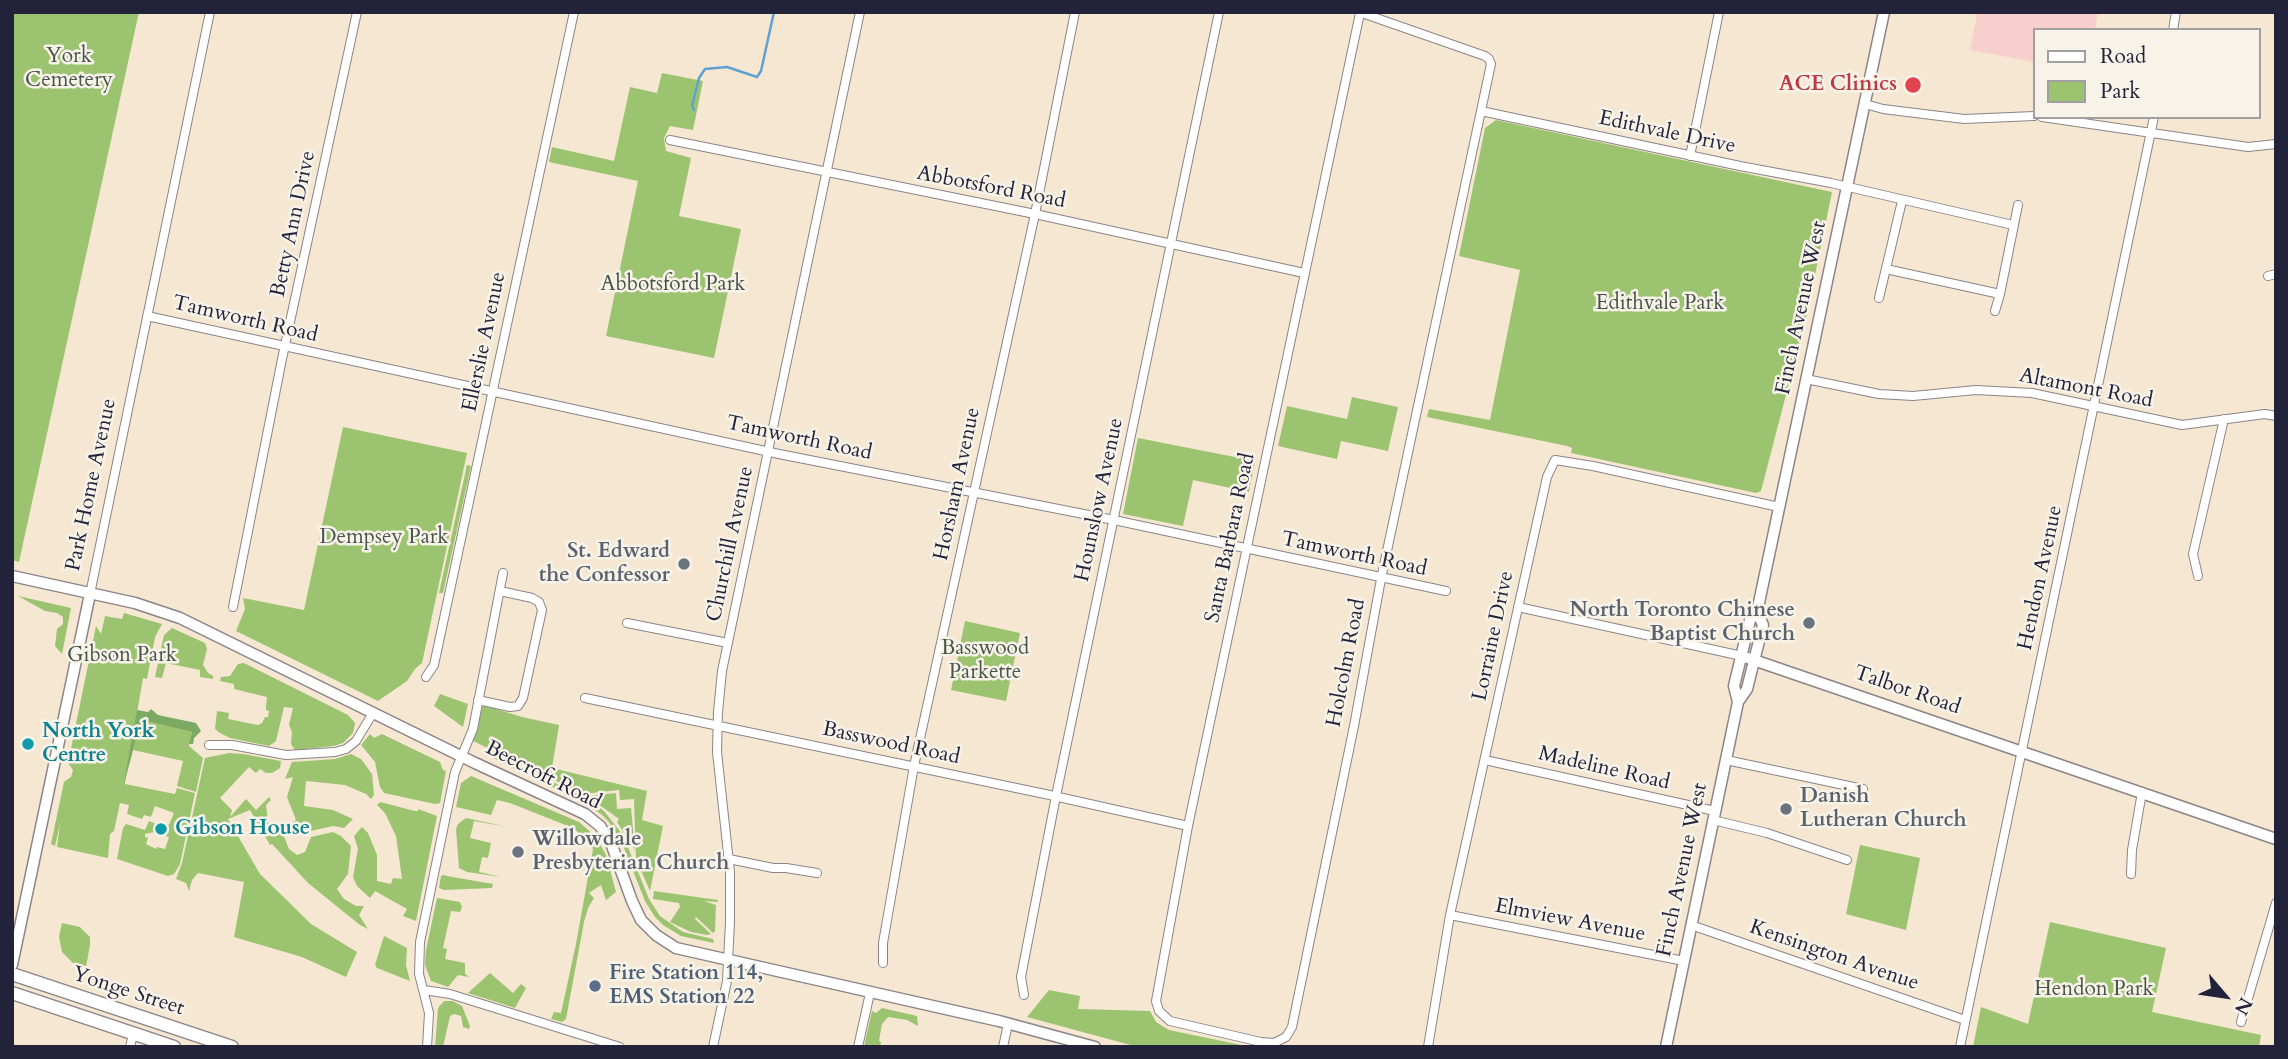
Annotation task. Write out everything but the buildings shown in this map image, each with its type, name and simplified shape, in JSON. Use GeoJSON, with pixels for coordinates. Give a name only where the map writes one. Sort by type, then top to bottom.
{"type":"FeatureCollection","features":[{"type":"Feature","properties":{"kind":"main road","name":"Yonge Street"},"geometry":{"type":"LineString","coordinates":[[12,974],[232,1047]]}},
{"type":"Feature","properties":{"kind":"main road","name":"Yonge Street"},"geometry":{"type":"LineString","coordinates":[[12,993],[132,1040],[174,1047]]}},
{"type":"Feature","properties":{"kind":"street","name":"Park Home Avenue"},"geometry":{"type":"LineString","coordinates":[[12,965],[210,12]]}},
{"type":"Feature","properties":{"kind":"street","name":"Betty Ann Drive"},"geometry":{"type":"LineString","coordinates":[[233,607],[285,347],[357,12]]}},
{"type":"Feature","properties":{"kind":"street","name":"Ellerslie Avenue"},"geometry":{"type":"LineString","coordinates":[[426,677],[435,665],[574,12]]}},
{"type":"Feature","properties":{"kind":"street","name":"Churchill Avenue"},"geometry":{"type":"LineString","coordinates":[[713,1047],[727,981],[728,960],[729,859],[718,781],[717,726],[720,685],[860,12]]}},
{"type":"Feature","properties":{"kind":"street","name":"Horsham Avenue"},"geometry":{"type":"LineString","coordinates":[[883,964],[883,943],[914,766],[1035,214],[1075,12]]}},
{"type":"Feature","properties":{"kind":"street","name":"Hounslow Avenue"},"geometry":{"type":"LineString","coordinates":[[1024,995],[1021,977],[1056,796],[1219,12]]}},
{"type":"Feature","properties":{"kind":"street","name":"Holcolm Road"},"geometry":{"type":"LineString","coordinates":[[1216,1031],[1274,1043],[1286,1037],[1292,1027],[1354,726],[1381,579],[1491,64],[1489,59],[1360,12]]}},
{"type":"Feature","properties":{"kind":"street","name":"Santa Barbara Road"},"geometry":{"type":"LineString","coordinates":[[1216,1031],[1170,1021],[1159,1011],[1156,1001],[1188,826],[1360,12]]}},
{"type":"Feature","properties":{"kind":"street"},"geometry":{"type":"LineString","coordinates":[[1690,156],[1719,12]]}},
{"type":"Feature","properties":{"kind":"street","name":"Finch Avenue West"},"geometry":{"type":"LineString","coordinates":[[1738,702],[1734,686],[1750,620],[1757,612],[1884,12]]}},
{"type":"Feature","properties":{"kind":"street"},"geometry":{"type":"LineString","coordinates":[[1865,104],[1883,109],[1964,119],[2032,117]]}},
{"type":"Feature","properties":{"kind":"street","name":"Edithvale Drive"},"geometry":{"type":"LineString","coordinates":[[1480,111],[1847,187],[2013,225]]}},
{"type":"Feature","properties":{"kind":"street"},"geometry":{"type":"LineString","coordinates":[[2056,119],[2248,147],[2276,144]]}},
{"type":"Feature","properties":{"kind":"street","name":"Hendon Avenue"},"geometry":{"type":"LineString","coordinates":[[1960,1047],[2154,119]]}},
{"type":"Feature","properties":{"kind":"street","name":"Abbotsford Road"},"geometry":{"type":"LineString","coordinates":[[670,140],[1035,214],[1304,273]]}},
{"type":"Feature","properties":{"kind":"street"},"geometry":{"type":"LineString","coordinates":[[1879,299],[1902,201]]}},
{"type":"Feature","properties":{"kind":"street"},"geometry":{"type":"LineString","coordinates":[[1996,311],[2018,205]]}},
{"type":"Feature","properties":{"kind":"street"},"geometry":{"type":"LineString","coordinates":[[1886,269],[2000,294]]}},
{"type":"Feature","properties":{"kind":"street","name":"Tamworth Road"},"geometry":{"type":"LineString","coordinates":[[147,316],[768,451],[1114,520],[1446,591]]}},
{"type":"Feature","properties":{"kind":"street","name":"Altamont Road"},"geometry":{"type":"LineString","coordinates":[[1807,379],[1879,394],[1903,396],[1976,390],[2032,393],[2182,425],[2264,414],[2276,415]]}},
{"type":"Feature","properties":{"kind":"street"},"geometry":{"type":"LineString","coordinates":[[2198,576],[2193,554],[2224,419]]}},
{"type":"Feature","properties":{"kind":"street","name":"Lorraine Drive"},"geometry":{"type":"LineString","coordinates":[[1428,1047],[1450,915],[1547,477],[1555,460],[1779,507]]}},
{"type":"Feature","properties":{"kind":"street"},"geometry":{"type":"LineString","coordinates":[[427,1047],[429,1013],[418,972],[420,942],[446,810],[473,729],[503,573]]}},
{"type":"Feature","properties":{"kind":"street","name":"Beecroft Road"},"geometry":{"type":"LineString","coordinates":[[12,576],[143,605],[180,618],[585,814],[608,838],[616,853],[634,908],[650,930],[677,948],[1008,1024],[1095,1047]]}},
{"type":"Feature","properties":{"kind":"street"},"geometry":{"type":"LineString","coordinates":[[478,699],[510,707],[518,706],[523,698],[542,610],[539,602],[532,598],[500,590]]}},
{"type":"Feature","properties":{"kind":"street","name":"Talbot Road"},"geometry":{"type":"LineString","coordinates":[[1518,607],[1754,659],[2276,839]]}},
{"type":"Feature","properties":{"kind":"street","name":"Finch Avenue West"},"geometry":{"type":"LineString","coordinates":[[1666,1047],[1738,702],[1747,689],[1763,625],[1757,612]]}},
{"type":"Feature","properties":{"kind":"street"},"geometry":{"type":"LineString","coordinates":[[627,623],[728,643]]}},
{"type":"Feature","properties":{"kind":"street","name":"Basswood Road"},"geometry":{"type":"LineString","coordinates":[[585,698],[1188,826]]}},
{"type":"Feature","properties":{"kind":"street"},"geometry":{"type":"LineString","coordinates":[[209,745],[232,745],[286,755],[335,752],[346,749],[356,741],[373,713]]}},
{"type":"Feature","properties":{"kind":"street","name":"Madeline Road"},"geometry":{"type":"LineString","coordinates":[[1485,760],[1714,816],[1847,860]]}},
{"type":"Feature","properties":{"kind":"street"},"geometry":{"type":"LineString","coordinates":[[1726,760],[1863,789]]}},
{"type":"Feature","properties":{"kind":"street"},"geometry":{"type":"LineString","coordinates":[[2131,874],[2132,850],[2142,792]]}},
{"type":"Feature","properties":{"kind":"street"},"geometry":{"type":"LineString","coordinates":[[729,859],[817,873]]}},
{"type":"Feature","properties":{"kind":"street"},"geometry":{"type":"LineString","coordinates":[[2241,1022],[2276,903]]}},
{"type":"Feature","properties":{"kind":"street","name":"Elmview Avenue"},"geometry":{"type":"LineString","coordinates":[[1450,915],[1684,961]]}},
{"type":"Feature","properties":{"kind":"street","name":"Kensington Avenue"},"geometry":{"type":"LineString","coordinates":[[1691,925],[1965,1020]]}},
{"type":"Feature","properties":{"kind":"street"},"geometry":{"type":"LineString","coordinates":[[424,990],[450,994],[620,1047]]}},
{"type":"Feature","properties":{"kind":"street"},"geometry":{"type":"LineString","coordinates":[[858,1047],[870,993]]}},
{"type":"Feature","properties":{"kind":"street"},"geometry":{"type":"LineString","coordinates":[[1003,1047],[1008,1024]]}},
{"type":"Feature","properties":{"kind":"shaded area"},"geometry":{"type":"Polygon","coordinates":[[[1968,12],[2098,12],[2095,28],[2032,28],[2032,62],[1970,50],[1977,15],[1968,12]]]}},
{"type":"Feature","properties":{"kind":"green space","name":"York Cemetery"},"geometry":{"type":"Polygon","coordinates":[[[12,12],[139,12],[19,562],[12,560],[12,12]]]}},
{"type":"Feature","properties":{"kind":"green space","name":"Abbotsford Park"},"geometry":{"type":"Polygon","coordinates":[[[662,73],[703,81],[693,130],[670,126],[664,138],[666,151],[691,158],[679,216],[741,229],[714,358],[606,336],[638,181],[549,162],[552,147],[614,161],[630,87],[657,93],[662,73]]]}},
{"type":"Feature","properties":{"kind":"green space","name":"Edithvale Park"},"geometry":{"type":"Polygon","coordinates":[[[1496,120],[1832,192],[1807,314],[1761,491],[1756,493],[1571,453],[1572,448],[1567,446],[1427,417],[1429,409],[1490,420],[1520,270],[1459,256],[1485,128],[1496,120]]]}},
{"type":"Feature","properties":{"kind":"green space"},"geometry":{"type":"Polygon","coordinates":[[[1352,397],[1398,407],[1388,451],[1341,441],[1337,459],[1278,446],[1287,406],[1347,419],[1352,397]]]}},
{"type":"Feature","properties":{"kind":"green space","name":"Dempsey Park"},"geometry":{"type":"Polygon","coordinates":[[[343,427],[467,453],[422,663],[407,681],[378,701],[236,631],[245,609],[243,598],[304,610],[343,427]]]}},
{"type":"Feature","properties":{"kind":"green space"},"geometry":{"type":"Polygon","coordinates":[[[1138,438],[1255,461],[1249,492],[1193,480],[1183,526],[1123,514],[1138,438]]]}},
{"type":"Feature","properties":{"kind":"green space"},"geometry":{"type":"Polygon","coordinates":[[[467,465],[471,466],[443,593],[439,593],[467,465]]]}},
{"type":"Feature","properties":{"kind":"green space"},"geometry":{"type":"Polygon","coordinates":[[[18,596],[71,608],[62,654],[55,646],[57,629],[63,624],[63,617],[45,611],[18,596]]]}},
{"type":"Feature","properties":{"kind":"green space","name":"Gibson Park"},"geometry":{"type":"Polygon","coordinates":[[[124,613],[162,624],[155,637],[147,679],[143,678],[124,788],[125,784],[175,794],[177,788],[195,793],[180,864],[174,874],[168,876],[117,859],[126,824],[145,830],[149,821],[156,824],[154,832],[145,834],[148,838],[146,844],[156,849],[165,849],[169,837],[165,836],[168,827],[162,825],[169,825],[174,813],[155,806],[151,817],[144,815],[142,819],[127,814],[129,805],[120,803],[114,831],[110,834],[108,858],[57,847],[60,824],[55,846],[51,844],[64,782],[71,777],[73,770],[68,763],[96,626],[101,634],[105,616],[122,619],[124,613]]]}},
{"type":"Feature","properties":{"kind":"green space","name":"Basswood Parkette"},"geometry":{"type":"Polygon","coordinates":[[[965,621],[1020,633],[1006,701],[951,690],[965,621]]]}},
{"type":"Feature","properties":{"kind":"green space"},"geometry":{"type":"Polygon","coordinates":[[[172,628],[205,643],[207,649],[203,665],[213,679],[200,677],[200,670],[166,663],[162,678],[155,677],[164,635],[172,628]]]}},
{"type":"Feature","properties":{"kind":"green space"},"geometry":{"type":"Polygon","coordinates":[[[244,663],[348,715],[355,723],[353,733],[343,743],[334,746],[295,750],[291,744],[292,732],[289,725],[293,708],[284,707],[276,741],[269,746],[230,738],[220,733],[215,729],[217,711],[229,713],[228,719],[258,725],[268,717],[267,697],[234,689],[234,684],[220,681],[221,677],[230,676],[238,664],[244,663]]]}},
{"type":"Feature","properties":{"kind":"green space"},"geometry":{"type":"Polygon","coordinates":[[[440,694],[468,704],[463,727],[434,706],[440,694]]]}},
{"type":"Feature","properties":{"kind":"green space"},"geometry":{"type":"Polygon","coordinates":[[[483,705],[559,725],[552,768],[647,791],[642,820],[663,826],[650,891],[636,859],[634,799],[620,800],[619,790],[583,794],[473,741],[483,705]]]}},
{"type":"Feature","properties":{"kind":"green space"},"geometry":{"type":"Polygon","coordinates":[[[151,709],[158,715],[196,723],[201,731],[194,738],[193,744],[189,744],[192,732],[141,720],[123,788],[137,710],[148,712],[151,709]]]}},
{"type":"Feature","properties":{"kind":"green space"},"geometry":{"type":"Polygon","coordinates":[[[141,720],[192,732],[189,746],[203,758],[196,792],[177,786],[183,761],[133,750],[141,720]]]}},
{"type":"Feature","properties":{"kind":"green space"},"geometry":{"type":"Polygon","coordinates":[[[370,734],[374,738],[382,734],[440,762],[446,771],[440,803],[384,793],[380,787],[375,762],[361,745],[370,734]]]}},
{"type":"Feature","properties":{"kind":"green space"},"geometry":{"type":"Polygon","coordinates":[[[484,749],[588,799],[604,811],[623,835],[649,899],[660,916],[683,932],[713,939],[714,943],[681,936],[655,917],[645,901],[622,843],[601,814],[581,801],[483,753],[484,749]]]}},
{"type":"Feature","properties":{"kind":"green space"},"geometry":{"type":"Polygon","coordinates":[[[229,753],[281,761],[280,768],[272,773],[260,769],[256,773],[249,767],[220,798],[232,810],[230,817],[246,799],[256,810],[269,797],[271,800],[266,805],[268,822],[273,833],[281,829],[289,849],[297,855],[305,852],[311,837],[333,832],[351,846],[348,874],[337,889],[344,899],[356,906],[364,906],[359,915],[368,929],[308,883],[272,844],[270,845],[250,810],[228,819],[260,874],[311,924],[357,952],[346,977],[302,957],[234,937],[244,882],[198,873],[192,880],[189,891],[186,883],[176,879],[182,863],[205,758],[229,753]]]}},
{"type":"Feature","properties":{"kind":"green space"},"geometry":{"type":"Polygon","coordinates":[[[351,754],[361,759],[372,774],[374,795],[371,799],[345,785],[306,781],[304,806],[333,810],[353,819],[344,828],[333,826],[302,833],[291,829],[287,825],[296,820],[287,797],[293,777],[285,779],[292,762],[335,759],[351,754]]]}},
{"type":"Feature","properties":{"kind":"green space"},"geometry":{"type":"Polygon","coordinates":[[[471,776],[579,822],[596,837],[606,855],[616,892],[606,900],[601,885],[589,893],[594,898],[584,922],[566,1019],[562,1022],[551,1019],[554,1012],[561,1013],[593,849],[573,828],[510,803],[497,800],[491,815],[456,807],[461,783],[471,776]]]}},
{"type":"Feature","properties":{"kind":"green space"},"geometry":{"type":"Polygon","coordinates":[[[616,793],[617,809],[631,808],[635,850],[617,822],[619,819],[587,796],[616,793]]]}},
{"type":"Feature","properties":{"kind":"green space"},"geometry":{"type":"Polygon","coordinates":[[[380,802],[415,811],[418,809],[437,816],[416,921],[403,916],[407,909],[375,891],[370,898],[357,886],[353,877],[358,849],[354,836],[362,827],[368,833],[377,855],[377,881],[391,884],[393,878],[402,879],[396,836],[385,813],[377,805],[380,802]]]}},
{"type":"Feature","properties":{"kind":"green space"},"geometry":{"type":"Polygon","coordinates":[[[466,818],[508,827],[474,821],[470,838],[491,843],[488,858],[482,857],[479,872],[501,877],[467,872],[459,868],[456,829],[466,818]]]}},
{"type":"Feature","properties":{"kind":"green space"},"geometry":{"type":"Polygon","coordinates":[[[1860,845],[1920,858],[1906,930],[1846,914],[1860,845]]]}},
{"type":"Feature","properties":{"kind":"green space"},"geometry":{"type":"Polygon","coordinates":[[[441,876],[493,884],[492,888],[444,890],[439,888],[441,876]]]}},
{"type":"Feature","properties":{"kind":"green space"},"geometry":{"type":"Polygon","coordinates":[[[654,891],[718,900],[704,901],[716,905],[715,931],[713,933],[696,917],[711,934],[691,932],[670,922],[680,907],[679,903],[653,899],[654,891]]]}},
{"type":"Feature","properties":{"kind":"green space"},"geometry":{"type":"Polygon","coordinates":[[[437,898],[460,902],[462,907],[460,912],[451,911],[443,948],[447,949],[445,959],[465,963],[465,974],[469,977],[458,975],[448,987],[431,981],[425,965],[437,898]]]}},
{"type":"Feature","properties":{"kind":"green space","name":"Hendon Park"},"geometry":{"type":"Polygon","coordinates":[[[2050,922],[2166,948],[2152,1012],[2261,1035],[2259,1047],[1973,1047],[1981,1007],[2028,1024],[2050,922]]]}},
{"type":"Feature","properties":{"kind":"green space"},"geometry":{"type":"Polygon","coordinates":[[[62,923],[80,927],[90,937],[86,967],[73,963],[62,952],[59,937],[62,923]]]}},
{"type":"Feature","properties":{"kind":"green space"},"geometry":{"type":"Polygon","coordinates":[[[384,936],[407,948],[406,965],[410,981],[375,965],[384,936]]]}},
{"type":"Feature","properties":{"kind":"green space"},"geometry":{"type":"Polygon","coordinates":[[[490,973],[513,993],[521,984],[526,988],[515,1008],[468,993],[490,973]]]}},
{"type":"Feature","properties":{"kind":"green space"},"geometry":{"type":"Polygon","coordinates":[[[1049,990],[1080,996],[1078,1009],[1150,1011],[1156,1022],[1169,1030],[1251,1047],[1138,1047],[1027,1017],[1049,990]]]}},
{"type":"Feature","properties":{"kind":"green space"},"geometry":{"type":"Polygon","coordinates":[[[444,1001],[453,1001],[462,1006],[470,1026],[469,1029],[463,1027],[461,1016],[450,1016],[443,1047],[435,1047],[438,1008],[444,1001]]]}},
{"type":"Feature","properties":{"kind":"green space"},"geometry":{"type":"Polygon","coordinates":[[[882,1008],[917,1016],[918,1026],[907,1020],[888,1017],[882,1024],[880,1047],[864,1047],[872,1011],[876,1013],[882,1008]]]}},
{"type":"Feature","properties":{"kind":"waterway"},"geometry":{"type":"LineString","coordinates":[[694,110],[692,106],[699,78],[705,69],[727,67],[757,77],[761,71],[774,12]]}},
{"type":"Feature","properties":{"kind":"place","name":"ACE Clinics"},"geometry":{"type":"Point","coordinates":[1913,85]}},
{"type":"Feature","properties":{"kind":"place","name":"St. Edward the Confessor"},"geometry":{"type":"Point","coordinates":[684,564]}},
{"type":"Feature","properties":{"kind":"place","name":"North Toronto Chinese Baptist Church"},"geometry":{"type":"Point","coordinates":[1809,623]}},
{"type":"Feature","properties":{"kind":"place","name":"North York Centre"},"geometry":{"type":"Point","coordinates":[28,744]}},
{"type":"Feature","properties":{"kind":"place","name":"Danish Lutheran Church"},"geometry":{"type":"Point","coordinates":[1786,809]}},
{"type":"Feature","properties":{"kind":"place","name":"Gibson House"},"geometry":{"type":"Point","coordinates":[161,829]}},
{"type":"Feature","properties":{"kind":"place","name":"Willowdale Presbyterian Church"},"geometry":{"type":"Point","coordinates":[518,852]}},
{"type":"Feature","properties":{"kind":"place","name":"Fire Station 114, EMS Station 22"},"geometry":{"type":"Point","coordinates":[595,986]}}]}
